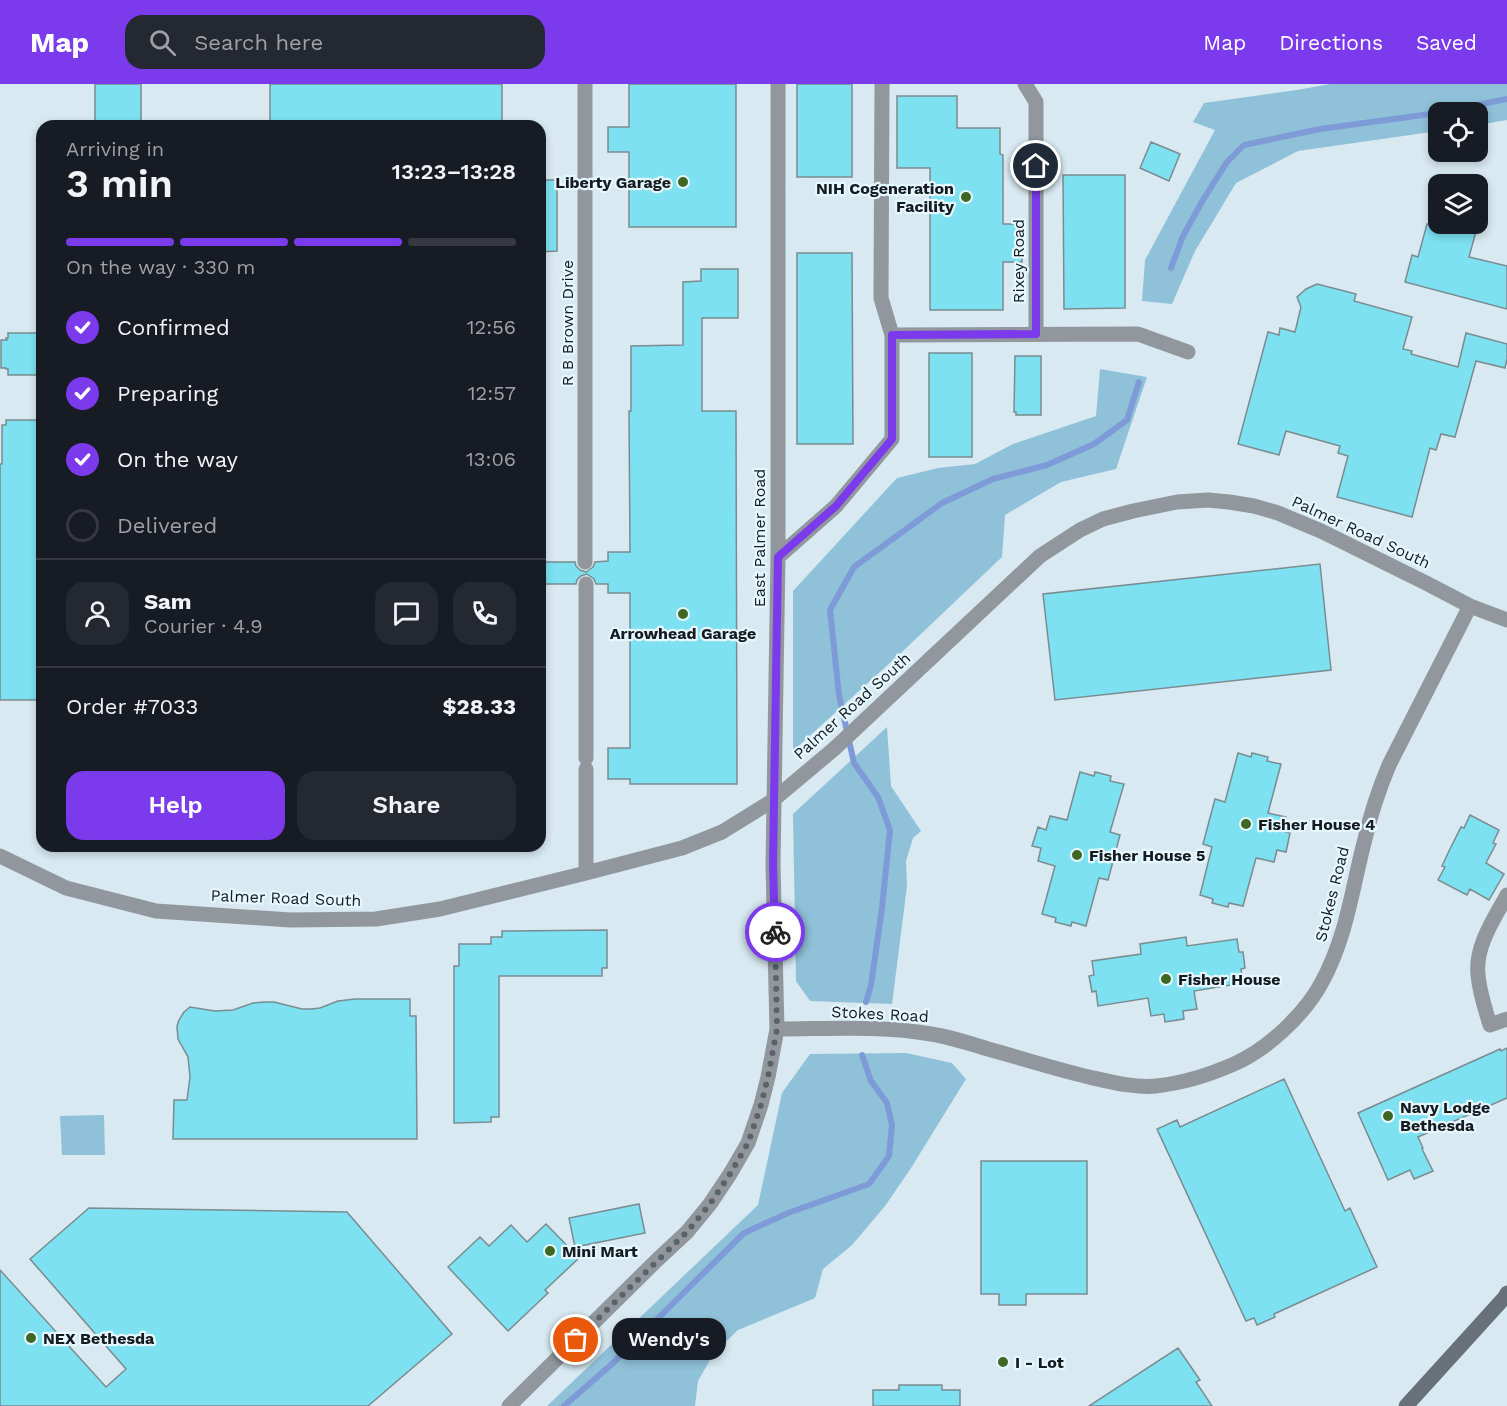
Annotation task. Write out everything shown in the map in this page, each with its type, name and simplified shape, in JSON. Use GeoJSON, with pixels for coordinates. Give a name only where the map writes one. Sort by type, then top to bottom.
{"type":"FeatureCollection","features":[{"type":"Feature","properties":{"kind":"main road"},"geometry":{"type":"LineString","coordinates":[[1406,1406],[1507,1296]]}},
{"type":"Feature","properties":{"kind":"street","name":"R B Brown Drive"},"geometry":{"type":"LineString","coordinates":[[585,84],[585,562]]}},
{"type":"Feature","properties":{"kind":"street","name":"East Palmer Road"},"geometry":{"type":"LineString","coordinates":[[509,1406],[687,1232],[725,1182],[748,1143],[768,1077],[777,1029],[773,865],[778,557],[778,84]]}},
{"type":"Feature","properties":{"kind":"street"},"geometry":{"type":"LineString","coordinates":[[778,557],[836,506],[892,439],[892,335],[881,298],[882,84]]}},
{"type":"Feature","properties":{"kind":"street","name":"Rixey Road"},"geometry":{"type":"LineString","coordinates":[[1025,84],[1036,102],[1036,334]]}},
{"type":"Feature","properties":{"kind":"street"},"geometry":{"type":"LineString","coordinates":[[892,335],[1138,334],[1188,352]]}},
{"type":"Feature","properties":{"kind":"street","name":"Palmer Road South"},"geometry":{"type":"LineString","coordinates":[[0,856],[66,888],[156,911],[290,920],[376,919],[440,909],[682,848],[722,832],[772,801],[834,749],[1040,556],[1080,530],[1103,519],[1177,502],[1208,500],[1228,502],[1278,513],[1321,531],[1470,606],[1507,620]]}},
{"type":"Feature","properties":{"kind":"street"},"geometry":{"type":"LineString","coordinates":[[586,584],[586,873]]}},
{"type":"Feature","properties":{"kind":"street","name":"Stokes Road"},"geometry":{"type":"LineString","coordinates":[[777,1029],[901,1030],[932,1034],[1067,1072],[1136,1086],[1185,1082],[1212,1074],[1250,1056],[1294,1019],[1323,980],[1341,940],[1365,839],[1389,765],[1470,606]]}},
{"type":"Feature","properties":{"kind":"street"},"geometry":{"type":"LineString","coordinates":[[1507,895],[1487,931],[1480,954],[1478,972],[1482,1000],[1490,1025],[1507,1019]]}},
{"type":"Feature","properties":{"kind":"shaded area"},"geometry":{"type":"Polygon","coordinates":[[[1330,84],[1507,84],[1507,120],[1488,123],[1488,102],[1428,102],[1428,132],[1298,151],[1236,183],[1195,251],[1172,304],[1142,301],[1145,260],[1215,130],[1193,122],[1204,103],[1330,84]]]}},
{"type":"Feature","properties":{"kind":"shaded area"},"geometry":{"type":"Polygon","coordinates":[[[1100,369],[1147,377],[1116,469],[1061,482],[1005,515],[1002,557],[793,751],[793,591],[897,478],[938,468],[975,464],[1013,444],[1096,416],[1100,369]]]}},
{"type":"Feature","properties":{"kind":"shaded area"},"geometry":{"type":"Polygon","coordinates":[[[887,727],[891,786],[921,831],[913,838],[906,861],[907,886],[892,1004],[810,1001],[796,981],[793,814],[887,727]]]}},
{"type":"Feature","properties":{"kind":"shaded area"},"geometry":{"type":"Polygon","coordinates":[[[906,1053],[952,1063],[966,1079],[885,1206],[852,1245],[823,1269],[815,1298],[738,1330],[714,1353],[698,1381],[695,1406],[547,1406],[758,1205],[782,1093],[810,1054],[906,1053]]]}},
{"type":"Feature","properties":{"kind":"shaded area"},"geometry":{"type":"Polygon","coordinates":[[[104,1115],[105,1155],[62,1155],[60,1116],[104,1115]]]}},
{"type":"Feature","properties":{"kind":"building"},"geometry":{"type":"Polygon","coordinates":[[[95,84],[141,84],[141,120],[95,120],[95,84]]]}},
{"type":"Feature","properties":{"kind":"building"},"geometry":{"type":"Polygon","coordinates":[[[270,84],[502,84],[502,120],[270,120],[270,84]]]}},
{"type":"Feature","properties":{"kind":"building","name":"Liberty Garage"},"geometry":{"type":"Polygon","coordinates":[[[629,84],[736,84],[736,227],[629,227],[629,152],[608,152],[608,127],[629,127],[629,84]]]}},
{"type":"Feature","properties":{"kind":"building"},"geometry":{"type":"Polygon","coordinates":[[[797,84],[852,84],[852,177],[797,177],[797,84]]]}},
{"type":"Feature","properties":{"kind":"building","name":"NIH Cogeneration Facility"},"geometry":{"type":"Polygon","coordinates":[[[897,96],[957,96],[957,128],[1000,128],[1000,154],[1003,155],[1003,224],[1021,224],[1022,262],[1003,262],[1003,310],[930,310],[930,168],[897,168],[897,96]]]}},
{"type":"Feature","properties":{"kind":"building"},"geometry":{"type":"Polygon","coordinates":[[[1151,142],[1180,154],[1169,181],[1140,168],[1151,142]]]}},
{"type":"Feature","properties":{"kind":"building"},"geometry":{"type":"Polygon","coordinates":[[[1063,175],[1125,175],[1125,308],[1064,309],[1063,175]]]}},
{"type":"Feature","properties":{"kind":"building"},"geometry":{"type":"Polygon","coordinates":[[[546,180],[557,180],[557,251],[546,252],[546,180]]]}},
{"type":"Feature","properties":{"kind":"building"},"geometry":{"type":"Polygon","coordinates":[[[1427,224],[1428,234],[1475,234],[1469,257],[1507,266],[1507,309],[1405,282],[1412,255],[1418,257],[1427,224]]]}},
{"type":"Feature","properties":{"kind":"building"},"geometry":{"type":"Polygon","coordinates":[[[797,253],[852,253],[853,444],[797,444],[797,253]]]}},
{"type":"Feature","properties":{"kind":"building","name":"Arrowhead Garage"},"geometry":{"type":"Polygon","coordinates":[[[701,269],[738,269],[738,318],[702,318],[702,411],[736,411],[737,784],[630,784],[630,779],[608,779],[608,748],[630,748],[630,593],[608,593],[608,584],[596,584],[594,579],[587,574],[581,576],[576,584],[546,584],[546,562],[575,562],[580,570],[586,572],[593,567],[595,562],[608,561],[608,552],[630,552],[631,346],[683,345],[683,282],[701,281],[701,269]]]}},
{"type":"Feature","properties":{"kind":"building"},"geometry":{"type":"Polygon","coordinates":[[[1317,284],[1356,294],[1354,301],[1412,317],[1403,349],[1412,351],[1411,354],[1458,367],[1466,333],[1507,344],[1505,368],[1476,361],[1455,437],[1441,434],[1436,450],[1430,448],[1412,517],[1337,497],[1348,456],[1338,453],[1340,446],[1286,431],[1279,455],[1238,444],[1268,332],[1279,335],[1280,328],[1295,332],[1301,307],[1297,297],[1306,289],[1317,284]]]}},
{"type":"Feature","properties":{"kind":"building"},"geometry":{"type":"Polygon","coordinates":[[[8,333],[36,333],[36,375],[8,375],[8,369],[1,368],[1,340],[8,338],[8,333]]]}},
{"type":"Feature","properties":{"kind":"building"},"geometry":{"type":"Polygon","coordinates":[[[929,353],[972,353],[972,457],[929,457],[929,353]]]}},
{"type":"Feature","properties":{"kind":"building"},"geometry":{"type":"Polygon","coordinates":[[[1015,356],[1041,356],[1041,415],[1016,415],[1014,412],[1015,356]]]}},
{"type":"Feature","properties":{"kind":"building"},"geometry":{"type":"Polygon","coordinates":[[[6,420],[36,420],[36,700],[0,700],[0,464],[2,464],[2,425],[6,425],[6,420]]]}},
{"type":"Feature","properties":{"kind":"building"},"geometry":{"type":"Polygon","coordinates":[[[1320,564],[1331,670],[1055,700],[1043,594],[1320,564]]]}},
{"type":"Feature","properties":{"kind":"building","name":"Fisher House 4"},"geometry":{"type":"Polygon","coordinates":[[[1238,753],[1251,757],[1252,753],[1268,757],[1267,761],[1281,764],[1268,813],[1286,817],[1282,831],[1290,833],[1286,852],[1277,850],[1274,862],[1256,858],[1243,906],[1229,903],[1228,907],[1212,903],[1213,899],[1200,895],[1212,847],[1203,844],[1215,799],[1225,802],[1238,753]]]}},
{"type":"Feature","properties":{"kind":"building","name":"Fisher House 5"},"geometry":{"type":"Polygon","coordinates":[[[1080,772],[1094,776],[1095,772],[1111,776],[1110,781],[1124,784],[1110,832],[1120,835],[1108,880],[1099,878],[1086,926],[1072,922],[1071,926],[1055,922],[1056,918],[1042,914],[1055,866],[1038,861],[1041,848],[1032,846],[1038,827],[1046,830],[1050,816],[1067,820],[1080,772]]]}},
{"type":"Feature","properties":{"kind":"building"},"geometry":{"type":"Polygon","coordinates":[[[1470,815],[1499,830],[1493,843],[1496,844],[1486,863],[1504,874],[1489,900],[1470,889],[1467,895],[1438,880],[1445,867],[1442,866],[1449,851],[1470,815]]]}},
{"type":"Feature","properties":{"kind":"building"},"geometry":{"type":"Polygon","coordinates":[[[607,930],[607,968],[602,968],[602,976],[499,976],[499,1117],[491,1117],[491,1122],[454,1123],[454,966],[459,966],[459,944],[491,944],[491,937],[502,937],[502,931],[607,930]]]}},
{"type":"Feature","properties":{"kind":"building","name":"Fisher House"},"geometry":{"type":"Polygon","coordinates":[[[1186,937],[1187,946],[1237,939],[1239,952],[1243,952],[1245,968],[1241,969],[1243,983],[1194,991],[1197,1009],[1183,1011],[1184,1019],[1165,1022],[1164,1014],[1151,1016],[1148,998],[1098,1006],[1096,991],[1092,992],[1089,976],[1094,975],[1092,961],[1141,954],[1140,944],[1186,937]]]}},
{"type":"Feature","properties":{"kind":"building"},"geometry":{"type":"Polygon","coordinates":[[[410,999],[410,1016],[416,1016],[417,1139],[173,1139],[174,1100],[187,1100],[190,1077],[188,1057],[178,1039],[177,1026],[184,1012],[190,1007],[215,1011],[233,1010],[253,1003],[274,1002],[311,1009],[338,1001],[410,999]]]}},
{"type":"Feature","properties":{"kind":"building","name":"Navy Lodge Bethesda"},"geometry":{"type":"Polygon","coordinates":[[[1507,1048],[1507,1098],[1418,1137],[1433,1171],[1414,1179],[1410,1170],[1388,1180],[1358,1113],[1500,1049],[1501,1051],[1507,1048]]]}},
{"type":"Feature","properties":{"kind":"building"},"geometry":{"type":"Polygon","coordinates":[[[1284,1079],[1345,1211],[1350,1208],[1377,1267],[1274,1314],[1275,1317],[1257,1325],[1254,1318],[1246,1321],[1157,1129],[1177,1120],[1180,1127],[1284,1079]]]}},
{"type":"Feature","properties":{"kind":"building"},"geometry":{"type":"Polygon","coordinates":[[[981,1161],[1087,1161],[1087,1294],[1026,1294],[1026,1305],[999,1305],[999,1294],[981,1294],[981,1161]]]}},
{"type":"Feature","properties":{"kind":"building","name":"Mini Mart"},"geometry":{"type":"Polygon","coordinates":[[[639,1204],[645,1233],[575,1247],[569,1218],[639,1204]]]}},
{"type":"Feature","properties":{"kind":"building"},"geometry":{"type":"Polygon","coordinates":[[[89,1208],[347,1212],[452,1334],[368,1406],[0,1406],[0,1270],[106,1387],[126,1369],[30,1259],[89,1208]]]}},
{"type":"Feature","properties":{"kind":"building"},"geometry":{"type":"Polygon","coordinates":[[[546,1224],[579,1258],[545,1290],[548,1293],[508,1331],[448,1267],[480,1237],[489,1246],[511,1225],[527,1242],[546,1224]]]}},
{"type":"Feature","properties":{"kind":"building"},"geometry":{"type":"Polygon","coordinates":[[[1178,1348],[1200,1380],[1196,1382],[1212,1406],[1089,1406],[1178,1348]]]}},
{"type":"Feature","properties":{"kind":"building"},"geometry":{"type":"Polygon","coordinates":[[[899,1385],[942,1385],[942,1390],[960,1390],[960,1406],[873,1406],[873,1390],[899,1390],[899,1385]]]}},
{"type":"Feature","properties":{"kind":"waterway"},"geometry":{"type":"LineString","coordinates":[[1488,103],[1507,99]]}},
{"type":"Feature","properties":{"kind":"waterway"},"geometry":{"type":"LineString","coordinates":[[1171,268],[1183,236],[1203,200],[1227,162],[1244,145],[1320,129],[1428,114]]}},
{"type":"Feature","properties":{"kind":"waterway"},"geometry":{"type":"LineString","coordinates":[[866,1002],[871,985],[882,908],[890,830],[878,797],[854,763],[839,695],[830,610],[854,567],[942,503],[993,479],[1047,465],[1094,444],[1127,420],[1139,382]]}},
{"type":"Feature","properties":{"kind":"waterway"},"geometry":{"type":"LineString","coordinates":[[564,1406],[612,1364],[744,1233],[788,1213],[869,1184],[889,1156],[892,1125],[887,1103],[871,1081],[862,1055]]}},
{"type":"Feature","properties":{"kind":"way so far"},"geometry":{"type":"LineString","coordinates":[[576,1340],[687,1232],[710,1204],[748,1143],[761,1105],[777,1029],[775,932]]}},
{"type":"Feature","properties":{"kind":"place","name":"Liberty Garage"},"geometry":{"type":"Point","coordinates":[683,182]}},
{"type":"Feature","properties":{"kind":"place","name":"NIH Cogeneration Facility"},"geometry":{"type":"Point","coordinates":[966,197]}},
{"type":"Feature","properties":{"kind":"place","name":"Arrowhead Garage"},"geometry":{"type":"Point","coordinates":[683,614]}},
{"type":"Feature","properties":{"kind":"place","name":"Fisher House 4"},"geometry":{"type":"Point","coordinates":[1246,824]}},
{"type":"Feature","properties":{"kind":"place","name":"Fisher House 5"},"geometry":{"type":"Point","coordinates":[1077,855]}},
{"type":"Feature","properties":{"kind":"place","name":"Fisher House"},"geometry":{"type":"Point","coordinates":[1166,979]}},
{"type":"Feature","properties":{"kind":"place","name":"Navy Lodge Bethesda"},"geometry":{"type":"Point","coordinates":[1388,1116]}},
{"type":"Feature","properties":{"kind":"place","name":"Mini Mart"},"geometry":{"type":"Point","coordinates":[550,1251]}},
{"type":"Feature","properties":{"kind":"place","name":"NEX Bethesda"},"geometry":{"type":"Point","coordinates":[31,1338]}},
{"type":"Feature","properties":{"kind":"place","name":"Wendy's"},"geometry":{"type":"Point","coordinates":[576,1340]}},
{"type":"Feature","properties":{"kind":"place","name":"I - Lot"},"geometry":{"type":"Point","coordinates":[1003,1362]}},
{"type":"Feature","properties":{"kind":"route"},"geometry":{"type":"LineString","coordinates":[[775,932],[773,865],[778,557],[836,506],[892,439],[892,335],[1036,334],[1036,166]]}}]}
